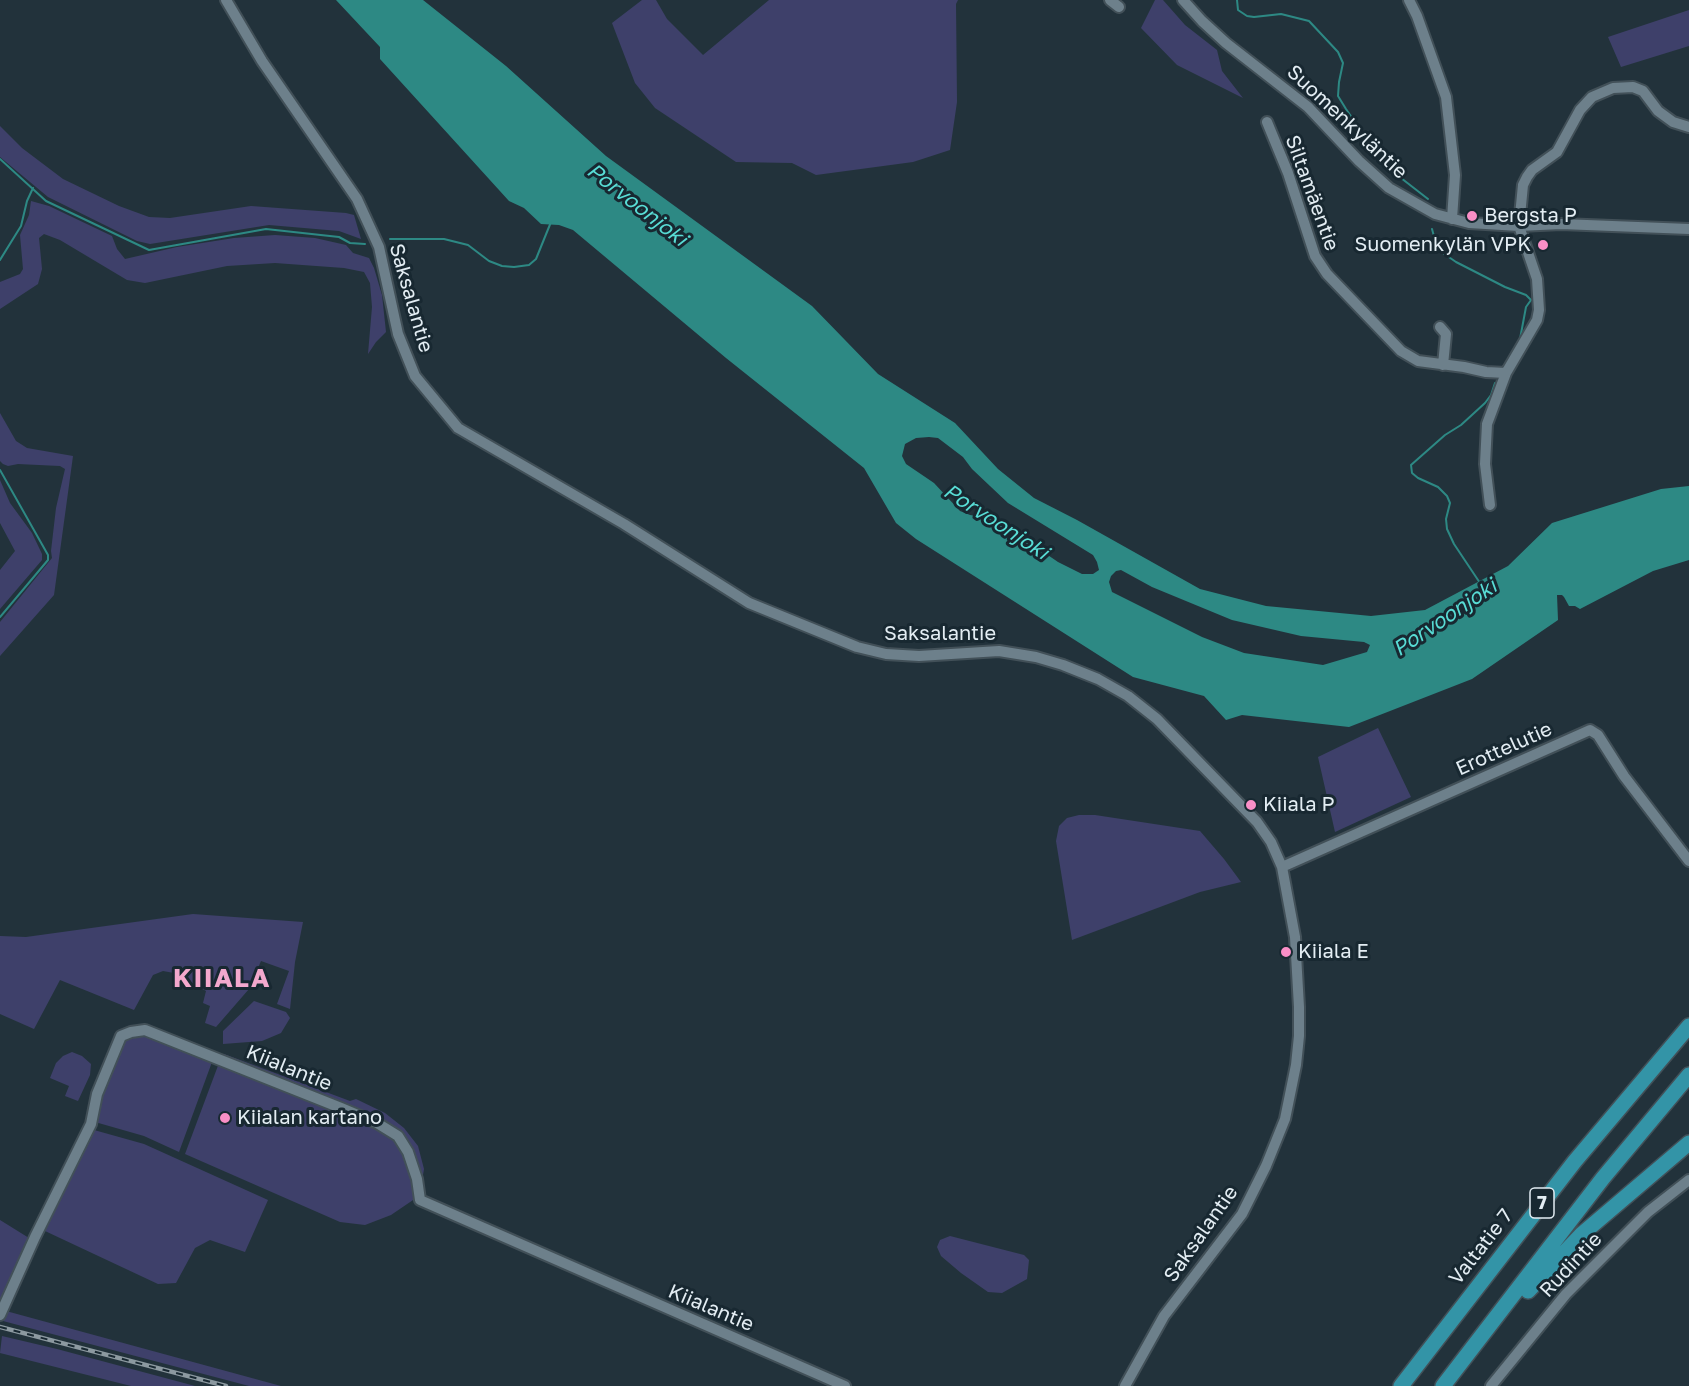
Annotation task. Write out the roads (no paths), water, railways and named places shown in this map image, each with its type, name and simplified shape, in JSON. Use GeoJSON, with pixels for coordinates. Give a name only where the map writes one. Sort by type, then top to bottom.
{"type":"FeatureCollection","features":[{"type":"Feature","properties":{"kind":"highway","name":"Valtatie 7"},"geometry":{"type":"LineString","coordinates":[[1401,1386],[1575,1161],[1689,1026]]}},
{"type":"Feature","properties":{"kind":"highway","name":"7"},"geometry":{"type":"LineString","coordinates":[[1444,1386],[1603,1178],[1689,1075]]}},
{"type":"Feature","properties":{"kind":"highway"},"geometry":{"type":"LineString","coordinates":[[1444,1386],[1522,1297],[1582,1234],[1689,1143]]}},
{"type":"Feature","properties":{"kind":"street","name":"Saksalantie"},"geometry":{"type":"LineString","coordinates":[[226,0],[262,61],[357,199],[379,247],[398,334],[415,376],[458,428],[624,524],[749,603],[857,647],[886,654],[919,656],[999,651],[1036,657],[1098,679],[1128,696],[1157,719],[1257,822],[1271,842],[1282,867],[1295,937],[1299,1007],[1296,1065],[1285,1119],[1266,1166],[1242,1214],[1164,1316],[1125,1386]]}},
{"type":"Feature","properties":{"kind":"street"},"geometry":{"type":"LineString","coordinates":[[1110,0],[1119,7]]}},
{"type":"Feature","properties":{"kind":"street","name":"Suomenkyläntie"},"geometry":{"type":"LineString","coordinates":[[1183,0],[1226,43],[1308,107],[1359,161],[1389,188],[1420,207],[1469,223],[1689,229]]}},
{"type":"Feature","properties":{"kind":"street"},"geometry":{"type":"LineString","coordinates":[[1409,0],[1446,97],[1455,175],[1452,219]]}},
{"type":"Feature","properties":{"kind":"street"},"geometry":{"type":"LineString","coordinates":[[1491,505],[1485,464],[1487,424],[1506,373],[1537,320],[1539,310],[1538,279],[1519,226],[1523,185],[1527,177],[1557,152],[1580,110],[1593,97],[1613,88],[1633,87],[1643,91],[1658,111],[1673,122],[1689,127]]}},
{"type":"Feature","properties":{"kind":"street","name":"Siltamäentie"},"geometry":{"type":"LineString","coordinates":[[1268,122],[1318,263],[1327,274],[1401,351],[1418,361],[1506,373]]}},
{"type":"Feature","properties":{"kind":"street"},"geometry":{"type":"LineString","coordinates":[[1440,327],[1446,334],[1443,364]]}},
{"type":"Feature","properties":{"kind":"street","name":"Erottelutie"},"geometry":{"type":"LineString","coordinates":[[1282,867],[1590,730],[1598,735],[1624,776],[1689,861]]}},
{"type":"Feature","properties":{"kind":"street","name":"Kiialantie"},"geometry":{"type":"LineString","coordinates":[[0,1315],[35,1237],[91,1124],[97,1094],[121,1036],[145,1030],[377,1123],[398,1136],[408,1152],[417,1179],[420,1200],[845,1386]]}},
{"type":"Feature","properties":{"kind":"street","name":"Rudintie"},"geometry":{"type":"LineString","coordinates":[[1491,1386],[1566,1294],[1648,1212],[1689,1180]]}},
{"type":"Feature","properties":{"kind":"water","name":"Porvoonjoki"},"geometry":{"type":"Polygon","coordinates":[[[336,0],[423,0],[506,66],[606,156],[812,306],[878,374],[955,423],[998,469],[1034,498],[1200,589],[1266,606],[1371,616],[1425,610],[1508,566],[1552,523],[1661,489],[1689,486],[1689,560],[1653,571],[1580,609],[1569,606],[1562,595],[1557,595],[1558,620],[1472,679],[1349,727],[1242,715],[1226,720],[1204,696],[1133,677],[916,539],[896,523],[864,468],[726,358],[573,230],[559,225],[541,224],[524,208],[509,201],[380,59],[380,47],[336,0]],[[916,438],[905,444],[902,456],[906,464],[934,483],[960,511],[995,519],[1058,562],[1082,574],[1093,574],[1099,570],[1093,555],[1008,503],[972,469],[963,457],[938,438],[916,438]],[[1121,570],[1111,576],[1109,582],[1112,592],[1202,637],[1244,653],[1323,665],[1367,652],[1370,645],[1364,642],[1301,636],[1232,620],[1152,587],[1121,570]]]}},
{"type":"Feature","properties":{"kind":"waterway"},"geometry":{"type":"LineString","coordinates":[[1237,0],[1238,10],[1247,16],[1281,14],[1309,21],[1338,52],[1343,63],[1338,96],[1346,109],[1377,154],[1401,178],[1428,199]]}},
{"type":"Feature","properties":{"kind":"waterway"},"geometry":{"type":"LineString","coordinates":[[0,159],[46,201],[149,250],[266,229],[339,237],[350,243],[365,244]]}},
{"type":"Feature","properties":{"kind":"waterway"},"geometry":{"type":"LineString","coordinates":[[0,260],[21,226],[27,201],[33,188]]}},
{"type":"Feature","properties":{"kind":"waterway"},"geometry":{"type":"LineString","coordinates":[[390,239],[444,239],[468,245],[489,261],[502,266],[514,267],[529,265],[536,259],[551,222]]}},
{"type":"Feature","properties":{"kind":"waterway"},"geometry":{"type":"LineString","coordinates":[[1432,229],[1435,240],[1443,253],[1505,287],[1526,295],[1531,300],[1526,307],[1520,339]]}},
{"type":"Feature","properties":{"kind":"waterway"},"geometry":{"type":"LineString","coordinates":[[1502,369],[1510,357]]}},
{"type":"Feature","properties":{"kind":"waterway","name":"Porvoonjoki"},"geometry":{"type":"LineString","coordinates":[[1480,583],[1454,544],[1447,529],[1446,519],[1450,503],[1447,496],[1438,487],[1412,473],[1411,465],[1485,403],[1495,383]]}},
{"type":"Feature","properties":{"kind":"waterway"},"geometry":{"type":"LineString","coordinates":[[0,470],[48,555],[48,560],[0,617]]}},
{"type":"Feature","properties":{"kind":"railway"},"geometry":{"type":"LineString","coordinates":[[0,1327],[226,1386]]}},
{"type":"Feature","properties":{"kind":"place","name":"Bergsta P"},"geometry":{"type":"Point","coordinates":[1472,216]}},
{"type":"Feature","properties":{"kind":"place","name":"Suomenkylän VPK"},"geometry":{"type":"Point","coordinates":[1543,245]}},
{"type":"Feature","properties":{"kind":"place","name":"Kiiala P"},"geometry":{"type":"Point","coordinates":[1251,805]}},
{"type":"Feature","properties":{"kind":"place","name":"Kiiala E"},"geometry":{"type":"Point","coordinates":[1286,952]}},
{"type":"Feature","properties":{"kind":"place","name":"Kiialan kartano"},"geometry":{"type":"Point","coordinates":[225,1118]}},
{"type":"Feature","properties":{"kind":"district","name":"KIIALA"},"geometry":{"type":"Point","coordinates":[222,979]}}]}
